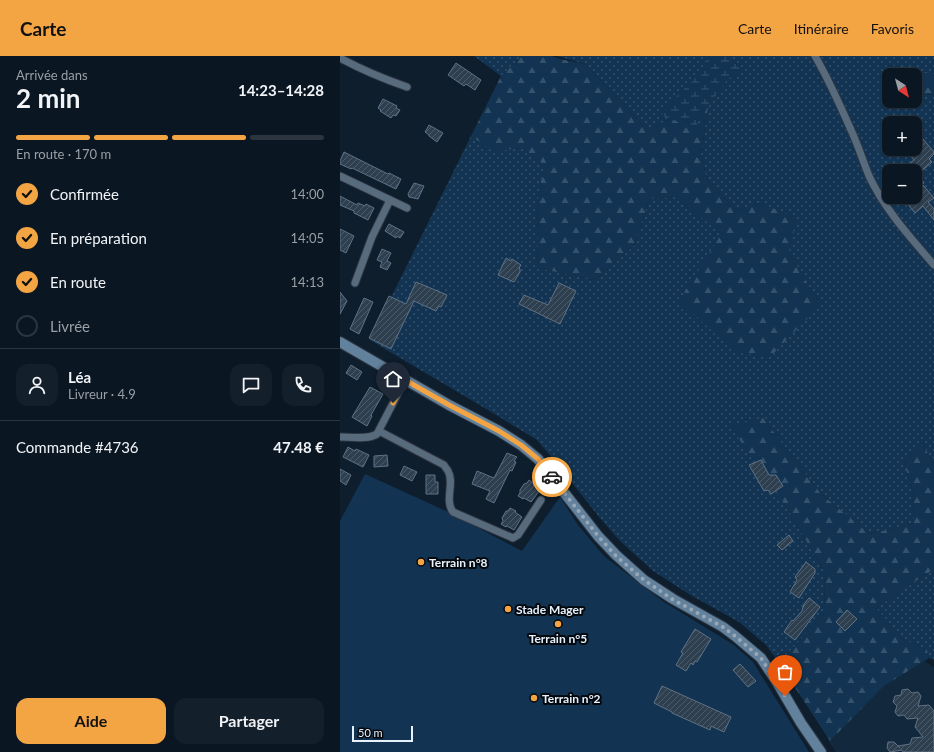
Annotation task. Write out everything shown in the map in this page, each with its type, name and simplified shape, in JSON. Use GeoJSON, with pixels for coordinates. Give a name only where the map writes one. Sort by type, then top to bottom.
{"type":"FeatureCollection","features":[{"type":"Feature","properties":{"kind":"main road"},"geometry":{"type":"LineString","coordinates":[[340,342],[449,405],[499,431],[521,445],[538,459],[598,536],[616,556],[644,580],[672,599],[723,627],[761,658],[801,723],[821,752]]}},
{"type":"Feature","properties":{"kind":"street"},"geometry":{"type":"LineString","coordinates":[[815,56],[851,130],[879,194],[900,226],[934,265]]}},
{"type":"Feature","properties":{"kind":"street"},"geometry":{"type":"LineString","coordinates":[[340,58],[372,74],[407,87]]}},
{"type":"Feature","properties":{"kind":"street"},"geometry":{"type":"LineString","coordinates":[[340,176],[407,208]]}},
{"type":"Feature","properties":{"kind":"street"},"geometry":{"type":"LineString","coordinates":[[355,283],[372,237],[390,200]]}},
{"type":"Feature","properties":{"kind":"street"},"geometry":{"type":"LineString","coordinates":[[340,437],[368,437],[377,434],[405,380]]}},
{"type":"Feature","properties":{"kind":"street"},"geometry":{"type":"LineString","coordinates":[[379,431],[444,466],[448,470],[450,476],[450,504],[451,509],[454,512],[513,538],[518,535],[541,500]]}},
{"type":"Feature","properties":{"kind":"shaded area"},"geometry":{"type":"Polygon","coordinates":[[[924,661],[934,667],[934,752],[836,752],[829,742],[884,686],[924,661]]]}},
{"type":"Feature","properties":{"kind":"green space"},"geometry":{"type":"Polygon","coordinates":[[[474,56],[522,56],[501,76],[474,56]]]}},
{"type":"Feature","properties":{"kind":"green space"},"geometry":{"type":"Polygon","coordinates":[[[522,56],[552,56],[585,64],[647,130],[709,101],[701,154],[707,180],[736,210],[760,203],[797,218],[789,252],[820,305],[771,356],[736,353],[679,301],[722,233],[674,197],[649,199],[635,245],[594,280],[537,268],[537,205],[544,164],[522,148],[493,151],[471,136],[501,76],[522,56]]]}},
{"type":"Feature","properties":{"kind":"green space"},"geometry":{"type":"Polygon","coordinates":[[[557,56],[934,56],[934,74],[922,71],[922,68],[907,68],[887,65],[891,68],[882,68],[882,108],[922,108],[922,93],[934,96],[934,464],[923,445],[904,462],[913,493],[914,523],[870,534],[821,494],[763,418],[785,505],[824,571],[825,613],[779,663],[766,645],[739,622],[692,596],[653,571],[619,540],[537,440],[370,340],[471,136],[493,151],[522,148],[545,164],[537,205],[537,268],[594,280],[635,245],[649,199],[674,197],[820,305],[760,203],[736,210],[707,180],[701,154],[709,101],[647,130],[585,64],[557,56]]]}},
{"type":"Feature","properties":{"kind":"green space"},"geometry":{"type":"Polygon","coordinates":[[[708,56],[720,56],[731,59],[742,70],[727,80],[701,116],[694,132],[678,122],[661,115],[673,100],[698,75],[708,56]]]}},
{"type":"Feature","properties":{"kind":"green space"},"geometry":{"type":"Polygon","coordinates":[[[886,65],[907,68],[890,68],[886,65]]]}},
{"type":"Feature","properties":{"kind":"green space"},"geometry":{"type":"Polygon","coordinates":[[[922,71],[934,74],[934,96],[922,93],[922,71]]]}},
{"type":"Feature","properties":{"kind":"green space"},"geometry":{"type":"Polygon","coordinates":[[[763,418],[821,494],[870,534],[914,523],[913,493],[904,462],[923,445],[934,464],[934,571],[931,571],[876,608],[903,639],[927,650],[929,658],[884,686],[830,741],[779,663],[825,613],[824,571],[785,505],[730,426],[763,418]]]}},
{"type":"Feature","properties":{"kind":"green space","name":"Stade Mager"},"geometry":{"type":"Polygon","coordinates":[[[365,474],[446,511],[522,551],[560,497],[578,525],[604,556],[664,602],[734,645],[753,662],[809,752],[340,752],[340,521],[365,474]]]}},
{"type":"Feature","properties":{"kind":"green space"},"geometry":{"type":"Polygon","coordinates":[[[931,571],[934,571],[934,660],[929,658],[927,650],[903,639],[876,608],[931,571]]]}},
{"type":"Feature","properties":{"kind":"building"},"geometry":{"type":"Polygon","coordinates":[[[456,63],[481,80],[475,90],[466,84],[464,86],[448,75],[456,63]]]}},
{"type":"Feature","properties":{"kind":"building"},"geometry":{"type":"Polygon","coordinates":[[[383,99],[397,106],[396,108],[400,110],[396,116],[393,115],[391,118],[380,111],[381,110],[378,108],[383,99]]]}},
{"type":"Feature","properties":{"kind":"building"},"geometry":{"type":"Polygon","coordinates":[[[429,125],[443,133],[437,142],[425,132],[429,125]]]}},
{"type":"Feature","properties":{"kind":"building"},"geometry":{"type":"Polygon","coordinates":[[[923,139],[934,152],[934,154],[929,159],[932,162],[922,171],[922,164],[909,164],[914,160],[911,156],[922,156],[923,139]]]}},
{"type":"Feature","properties":{"kind":"building"},"geometry":{"type":"Polygon","coordinates":[[[344,152],[401,179],[396,189],[352,168],[351,169],[340,164],[344,152]]]}},
{"type":"Feature","properties":{"kind":"building"},"geometry":{"type":"Polygon","coordinates":[[[414,183],[424,186],[418,199],[409,197],[408,194],[414,183]]]}},
{"type":"Feature","properties":{"kind":"building"},"geometry":{"type":"Polygon","coordinates":[[[922,184],[934,198],[928,202],[934,209],[934,220],[923,206],[915,213],[908,204],[922,204],[922,184]]]}},
{"type":"Feature","properties":{"kind":"building"},"geometry":{"type":"Polygon","coordinates":[[[340,196],[357,205],[358,203],[365,206],[366,204],[374,208],[368,220],[354,213],[354,211],[340,205],[340,196]]]}},
{"type":"Feature","properties":{"kind":"building"},"geometry":{"type":"Polygon","coordinates":[[[389,224],[404,232],[400,238],[397,236],[396,238],[385,231],[389,224]]]}},
{"type":"Feature","properties":{"kind":"building"},"geometry":{"type":"Polygon","coordinates":[[[340,229],[354,236],[346,253],[340,250],[340,229]]]}},
{"type":"Feature","properties":{"kind":"building"},"geometry":{"type":"Polygon","coordinates":[[[382,249],[391,253],[387,261],[391,263],[387,270],[380,267],[382,262],[377,260],[382,249]]]}},
{"type":"Feature","properties":{"kind":"building"},"geometry":{"type":"Polygon","coordinates":[[[506,258],[511,261],[512,259],[521,265],[519,268],[520,272],[514,282],[498,275],[506,258]]]}},
{"type":"Feature","properties":{"kind":"building"},"geometry":{"type":"Polygon","coordinates":[[[416,282],[447,295],[441,307],[439,306],[436,311],[414,301],[391,349],[369,338],[389,296],[406,304],[416,282]]]}},
{"type":"Feature","properties":{"kind":"building"},"geometry":{"type":"Polygon","coordinates":[[[559,283],[576,291],[560,324],[519,304],[524,295],[548,305],[559,283]]]}},
{"type":"Feature","properties":{"kind":"building"},"geometry":{"type":"Polygon","coordinates":[[[340,292],[347,301],[340,314],[340,292]]]}},
{"type":"Feature","properties":{"kind":"building"},"geometry":{"type":"Polygon","coordinates":[[[364,298],[373,302],[359,334],[350,329],[364,298]]]}},
{"type":"Feature","properties":{"kind":"building"},"geometry":{"type":"Polygon","coordinates":[[[351,365],[362,372],[357,380],[346,373],[351,365]]]}},
{"type":"Feature","properties":{"kind":"building"},"geometry":{"type":"Polygon","coordinates":[[[370,387],[383,394],[371,415],[372,416],[367,426],[352,417],[370,387]]]}},
{"type":"Feature","properties":{"kind":"building"},"geometry":{"type":"Polygon","coordinates":[[[348,447],[355,451],[356,449],[369,455],[363,467],[343,457],[348,447]]]}},
{"type":"Feature","properties":{"kind":"building"},"geometry":{"type":"Polygon","coordinates":[[[507,453],[517,457],[514,461],[516,462],[512,471],[510,470],[494,503],[486,499],[490,491],[472,484],[477,471],[494,478],[507,453]]]}},
{"type":"Feature","properties":{"kind":"building"},"geometry":{"type":"Polygon","coordinates":[[[387,455],[388,466],[374,467],[374,456],[387,455]]]}},
{"type":"Feature","properties":{"kind":"building"},"geometry":{"type":"Polygon","coordinates":[[[761,460],[769,475],[776,475],[783,486],[771,494],[768,490],[764,491],[749,465],[761,460]]]}},
{"type":"Feature","properties":{"kind":"building"},"geometry":{"type":"Polygon","coordinates":[[[404,466],[417,472],[412,481],[400,475],[404,466]]]}},
{"type":"Feature","properties":{"kind":"building"},"geometry":{"type":"Polygon","coordinates":[[[340,469],[351,475],[346,485],[340,481],[340,469]]]}},
{"type":"Feature","properties":{"kind":"building"},"geometry":{"type":"Polygon","coordinates":[[[426,475],[435,475],[435,482],[438,482],[438,494],[426,494],[426,475]]]}},
{"type":"Feature","properties":{"kind":"building"},"geometry":{"type":"Polygon","coordinates":[[[529,480],[540,490],[531,502],[518,496],[524,484],[529,480]]]}},
{"type":"Feature","properties":{"kind":"building"},"geometry":{"type":"Polygon","coordinates":[[[510,508],[522,517],[514,530],[501,524],[503,521],[502,518],[506,511],[510,508]]]}},
{"type":"Feature","properties":{"kind":"building"},"geometry":{"type":"Polygon","coordinates":[[[789,535],[793,541],[782,550],[777,545],[789,535]]]}},
{"type":"Feature","properties":{"kind":"building"},"geometry":{"type":"Polygon","coordinates":[[[806,562],[815,569],[815,573],[799,598],[790,592],[797,580],[795,577],[806,562]]]}},
{"type":"Feature","properties":{"kind":"building"},"geometry":{"type":"Polygon","coordinates":[[[809,598],[820,607],[795,640],[784,632],[792,620],[793,621],[802,611],[804,604],[809,598]]]}},
{"type":"Feature","properties":{"kind":"building"},"geometry":{"type":"Polygon","coordinates":[[[847,610],[857,619],[845,631],[836,622],[847,610]]]}},
{"type":"Feature","properties":{"kind":"building"},"geometry":{"type":"Polygon","coordinates":[[[695,629],[711,639],[697,662],[695,661],[693,665],[691,663],[686,671],[676,665],[683,653],[681,652],[695,629]]]}},
{"type":"Feature","properties":{"kind":"building"},"geometry":{"type":"Polygon","coordinates":[[[740,664],[756,681],[748,687],[733,670],[740,664]]]}},
{"type":"Feature","properties":{"kind":"building"},"geometry":{"type":"Polygon","coordinates":[[[662,686],[731,717],[724,732],[711,726],[710,730],[654,703],[662,686]]]}},
{"type":"Feature","properties":{"kind":"building"},"geometry":{"type":"Polygon","coordinates":[[[908,689],[912,693],[918,692],[921,696],[918,706],[929,705],[934,711],[934,752],[903,752],[902,750],[890,752],[887,748],[888,742],[894,742],[898,746],[910,744],[912,738],[923,737],[915,727],[918,718],[907,719],[904,715],[898,716],[895,712],[897,706],[893,702],[895,696],[901,695],[902,690],[908,689]]]}},
{"type":"Feature","properties":{"kind":"way so far"},"geometry":{"type":"LineString","coordinates":[[552,477],[598,536],[616,556],[644,580],[672,599],[723,627],[735,636],[761,658],[785,696]]}},
{"type":"Feature","properties":{"kind":"place","name":"Terrain n°8"},"geometry":{"type":"Point","coordinates":[421,562]}},
{"type":"Feature","properties":{"kind":"place","name":"Stade Mager"},"geometry":{"type":"Point","coordinates":[508,609]}},
{"type":"Feature","properties":{"kind":"place","name":"Terrain n°5"},"geometry":{"type":"Point","coordinates":[558,624]}},
{"type":"Feature","properties":{"kind":"place","name":"Terrain n°2"},"geometry":{"type":"Point","coordinates":[534,698]}},
{"type":"Feature","properties":{"kind":"route"},"geometry":{"type":"LineString","coordinates":[[393,403],[405,380],[499,431],[521,445],[538,459],[552,477]]}}]}
